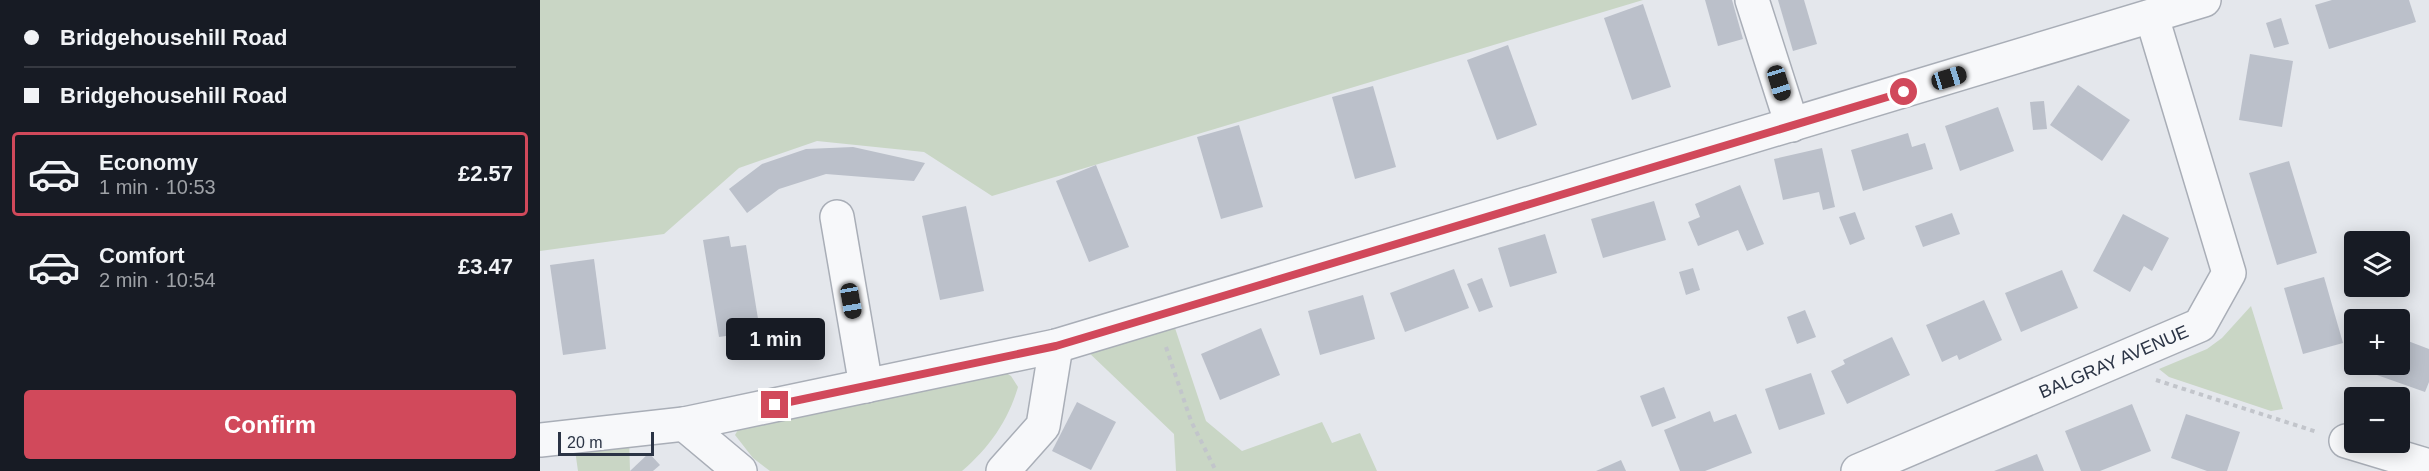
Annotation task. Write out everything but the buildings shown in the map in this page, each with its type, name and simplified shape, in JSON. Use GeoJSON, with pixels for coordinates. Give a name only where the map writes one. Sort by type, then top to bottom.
{"type":"FeatureCollection","features":[{"type":"Feature","properties":{"kind":"street"},"geometry":{"type":"LineString","coordinates":[[1752,0],[1792,125]]}},
{"type":"Feature","properties":{"kind":"street"},"geometry":{"type":"LineString","coordinates":[[540,440],[684,424],[1056,346],[2152,18],[2204,0]]}},
{"type":"Feature","properties":{"kind":"street","name":"BALGRAY AVENUE"},"geometry":{"type":"LineString","coordinates":[[1858,471],[2200,325],[2229,273],[2152,18]]}},
{"type":"Feature","properties":{"kind":"street"},"geometry":{"type":"LineString","coordinates":[[837,217],[866,386]]}},
{"type":"Feature","properties":{"kind":"street"},"geometry":{"type":"LineString","coordinates":[[1003,471],[1043,426],[1056,346]]}},
{"type":"Feature","properties":{"kind":"street"},"geometry":{"type":"LineString","coordinates":[[684,424],[740,471]]}},
{"type":"Feature","properties":{"kind":"street"},"geometry":{"type":"LineString","coordinates":[[2386,453],[2429,466]]}},
{"type":"Feature","properties":{"kind":"path"},"geometry":{"type":"LineString","coordinates":[[1155,316],[1191,421],[1216,471]]}},
{"type":"Feature","properties":{"kind":"path"},"geometry":{"type":"LineString","coordinates":[[2108,365],[2344,440]]}},
{"type":"Feature","properties":{"kind":"green space"},"geometry":{"type":"Polygon","coordinates":[[[540,0],[1643,0],[992,196],[924,152],[817,141],[739,168],[664,234],[540,251],[540,0]]]}},
{"type":"Feature","properties":{"kind":"green space"},"geometry":{"type":"Polygon","coordinates":[[[2251,306],[2283,409],[2271,411],[2169,377],[2159,369],[2207,349],[2222,338],[2251,306]]]}},
{"type":"Feature","properties":{"kind":"green space"},"geometry":{"type":"Polygon","coordinates":[[[1172,319],[1206,421],[1242,451],[1322,422],[1332,443],[1360,433],[1377,471],[1176,471],[1174,434],[1085,349],[1172,319]]]}},
{"type":"Feature","properties":{"kind":"green space"},"geometry":{"type":"Polygon","coordinates":[[[1003,371],[1011,376],[1018,387],[1014,399],[989,443],[962,471],[770,471],[753,458],[735,435],[740,426],[970,381],[1003,371]]]}},
{"type":"Feature","properties":{"kind":"green space"},"geometry":{"type":"Polygon","coordinates":[[[629,439],[630,471],[578,471],[574,443],[629,439]]]}},
{"type":"Feature","properties":{"kind":"route"},"geometry":{"type":"LineString","coordinates":[[775,405],[1056,346],[1904,92]]}}]}
